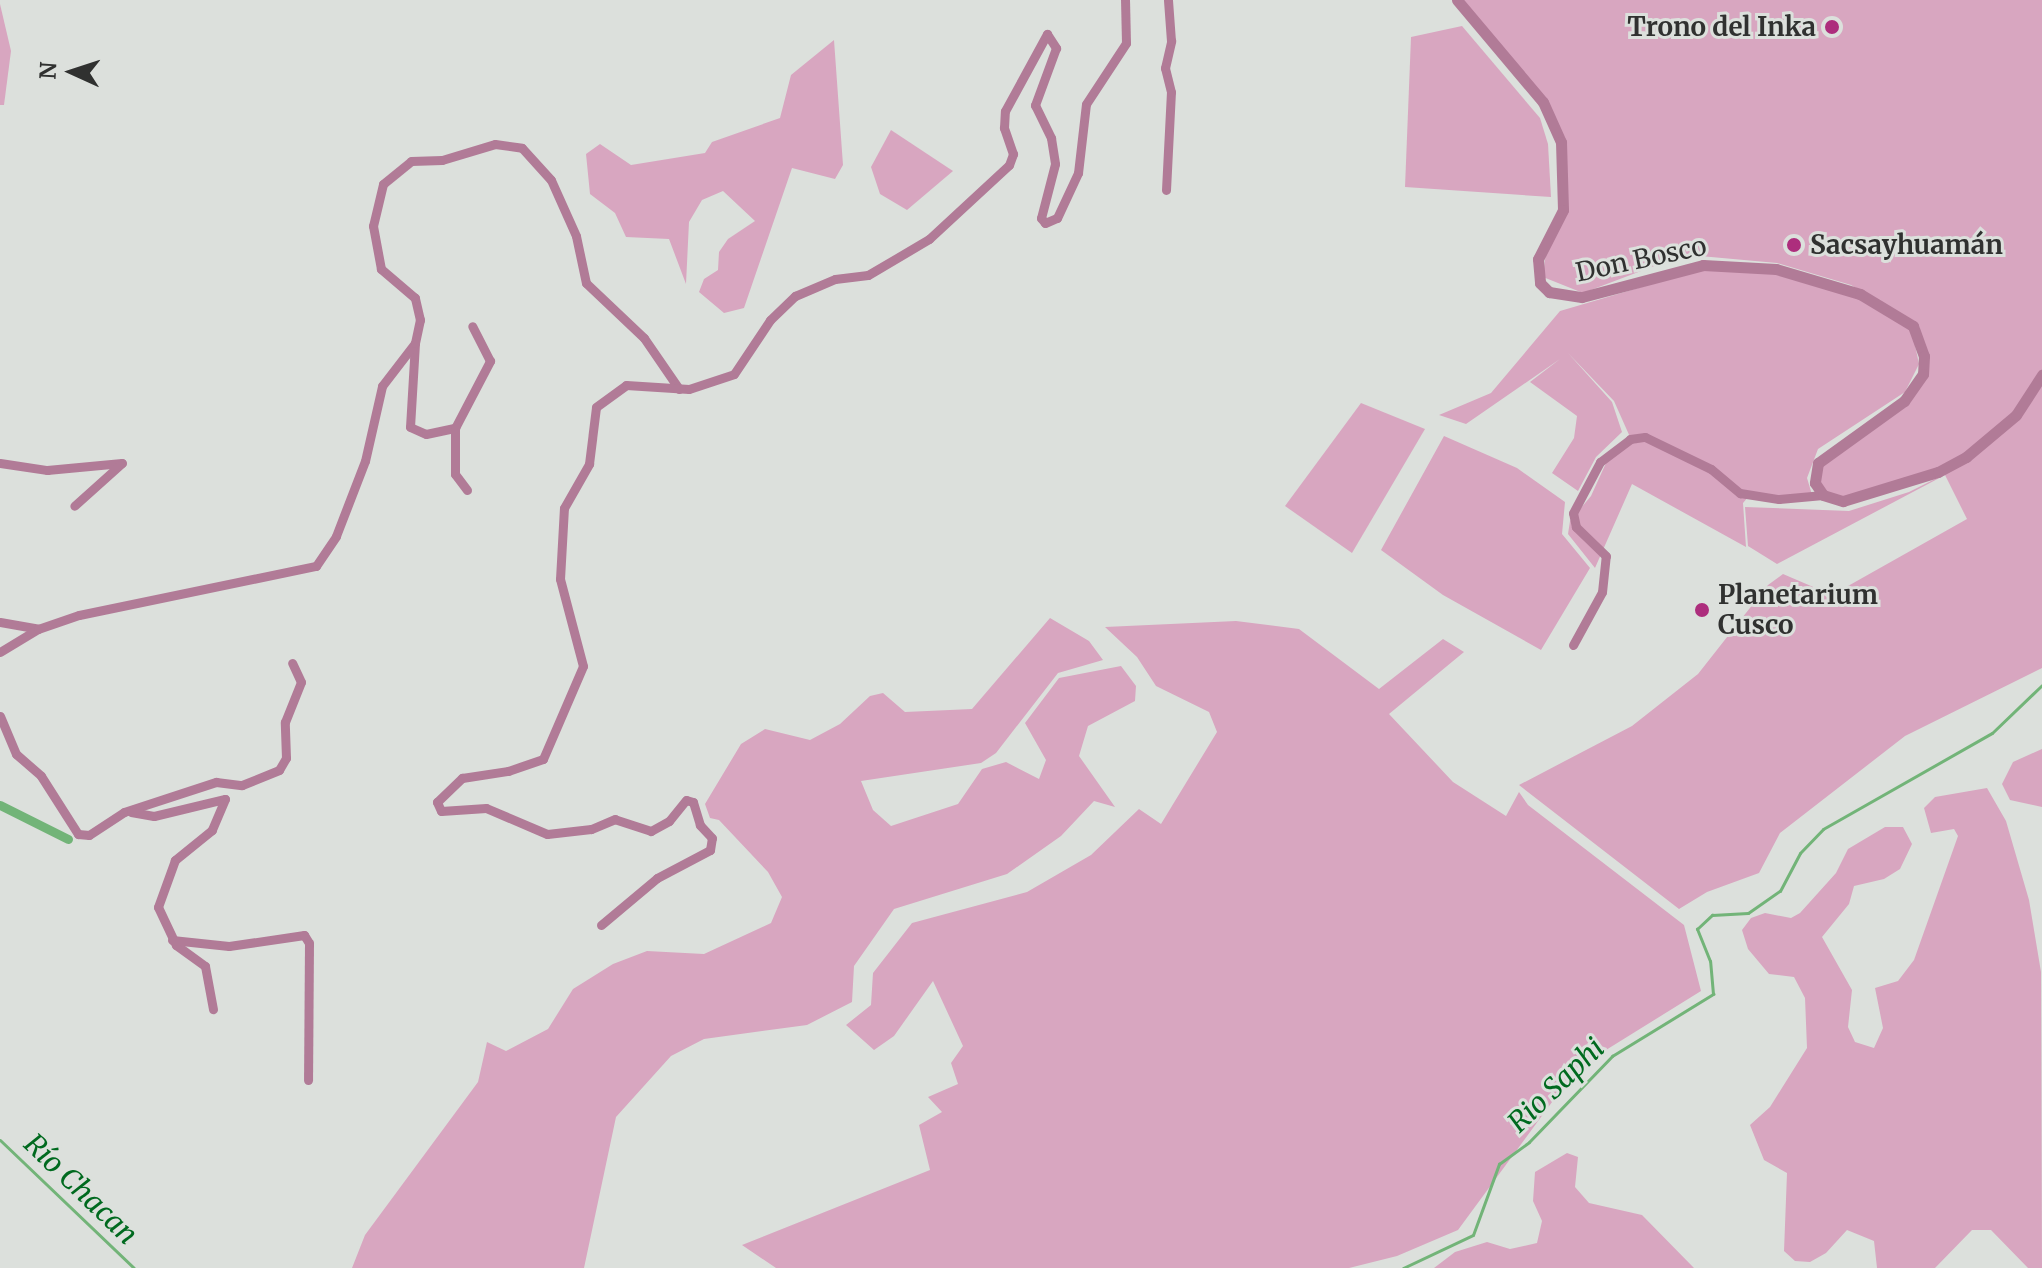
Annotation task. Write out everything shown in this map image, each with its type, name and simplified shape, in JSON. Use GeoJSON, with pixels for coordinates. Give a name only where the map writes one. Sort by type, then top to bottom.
{"type":"FeatureCollection","features":[{"type":"Feature","properties":{"kind":"street"},"geometry":{"type":"LineString","coordinates":[[601,925],[657,878],[710,850],[712,838],[700,825],[693,802],[686,800],[669,821],[651,831],[615,819],[562,834],[535,832],[486,808],[441,811],[437,802],[462,778],[543,759],[583,666],[560,579],[564,508],[589,464],[594,412],[626,385],[679,389],[734,374],[770,320],[795,296],[895,261],[929,239],[1009,165],[1013,154],[1004,128],[1005,111],[1047,34],[1056,48],[1035,105],[1051,138],[1055,164],[1041,218],[1045,223],[1057,218],[1078,173],[1086,104],[1126,43],[1125,0]]}},
{"type":"Feature","properties":{"kind":"street"},"geometry":{"type":"LineString","coordinates":[[1166,190],[1171,92],[1165,68],[1171,41],[1168,0]]}},
{"type":"Feature","properties":{"kind":"street","name":"Don Bosco"},"geometry":{"type":"LineString","coordinates":[[1457,0],[1543,102],[1561,142],[1563,210],[1538,259],[1540,283],[1549,292],[1582,297],[1703,265],[1764,268],[1860,294],[1913,326],[1924,356],[1923,374],[1904,401],[1818,463],[1815,483],[1823,495]]}},
{"type":"Feature","properties":{"kind":"street"},"geometry":{"type":"LineString","coordinates":[[455,428],[426,434],[410,427],[415,343],[420,320],[415,298],[381,269],[375,256],[373,226],[383,184],[411,161],[442,160],[495,144],[522,148],[551,180],[576,236],[586,283],[644,338],[679,389]]}},
{"type":"Feature","properties":{"kind":"street"},"geometry":{"type":"LineString","coordinates":[[467,490],[455,474],[455,428],[490,368],[472,326]]}},
{"type":"Feature","properties":{"kind":"street"},"geometry":{"type":"LineString","coordinates":[[0,652],[38,629],[79,615],[316,566],[336,536],[360,473],[382,386],[415,343]]}},
{"type":"Feature","properties":{"kind":"street"},"geometry":{"type":"LineString","coordinates":[[1573,645],[1602,592],[1606,556],[1576,527],[1573,513],[1600,462],[1630,439],[1645,437],[1711,469],[1740,493],[1779,499],[1823,495],[1843,501],[1957,462],[2016,415],[2042,375]]}},
{"type":"Feature","properties":{"kind":"street"},"geometry":{"type":"LineString","coordinates":[[0,463],[47,470],[122,463],[74,506]]}},
{"type":"Feature","properties":{"kind":"street"},"geometry":{"type":"LineString","coordinates":[[0,622],[38,629]]}},
{"type":"Feature","properties":{"kind":"street"},"geometry":{"type":"LineString","coordinates":[[0,716],[16,754],[41,776],[78,834],[95,832],[124,812],[216,782],[242,785],[279,770],[286,758],[285,722],[301,682],[292,663]]}},
{"type":"Feature","properties":{"kind":"street"},"geometry":{"type":"LineString","coordinates":[[124,812],[154,816],[225,799],[212,830],[181,853],[169,871],[158,907],[172,940],[205,966],[213,1009]]}},
{"type":"Feature","properties":{"kind":"street"},"geometry":{"type":"LineString","coordinates":[[172,940],[229,946],[304,935],[309,943],[308,1080]]}},
{"type":"Feature","properties":{"kind":"shaded area","name":"Sacsayhuamán"},"geometry":{"type":"Polygon","coordinates":[[[1460,0],[2042,0],[2042,668],[1905,736],[1780,833],[1759,873],[1707,892],[1679,909],[1519,785],[1632,726],[1698,674],[1768,585],[1783,574],[1832,595],[1967,519],[1945,475],[1777,564],[1748,546],[1745,507],[1849,511],[1909,492],[1945,474],[1843,501],[1817,490],[1820,464],[1910,399],[1929,365],[1919,326],[1851,285],[1777,263],[1700,256],[1670,260],[1583,293],[1543,277],[1548,235],[1564,195],[1562,142],[1543,102],[1460,0]]]}},
{"type":"Feature","properties":{"kind":"shaded area"},"geometry":{"type":"Polygon","coordinates":[[[0,4],[11,51],[4,105],[0,105],[0,4]]]}},
{"type":"Feature","properties":{"kind":"shaded area"},"geometry":{"type":"Polygon","coordinates":[[[1462,26],[1540,118],[1548,144],[1551,197],[1405,187],[1411,37],[1462,26]]]}},
{"type":"Feature","properties":{"kind":"shaded area"},"geometry":{"type":"Polygon","coordinates":[[[834,40],[843,165],[835,179],[792,168],[744,308],[724,313],[699,292],[704,279],[718,270],[719,252],[728,239],[755,221],[723,191],[702,200],[689,222],[686,284],[669,239],[626,237],[615,213],[590,194],[586,154],[600,144],[631,165],[705,153],[712,142],[780,118],[791,75],[834,40]]]}},
{"type":"Feature","properties":{"kind":"shaded area"},"geometry":{"type":"Polygon","coordinates":[[[891,130],[953,171],[907,210],[880,194],[871,167],[891,130]]]}},
{"type":"Feature","properties":{"kind":"shaded area"},"geometry":{"type":"Polygon","coordinates":[[[1710,267],[1763,270],[1853,294],[1911,326],[1919,364],[1905,392],[1818,449],[1807,478],[1813,498],[1749,496],[1743,503],[1746,547],[1632,484],[1595,568],[1568,534],[1570,521],[1591,496],[1611,452],[1630,437],[1614,401],[1568,353],[1612,402],[1622,432],[1596,457],[1578,491],[1552,473],[1574,438],[1577,416],[1530,382],[1560,359],[1466,424],[1439,415],[1491,393],[1560,311],[1710,267]]]}},
{"type":"Feature","properties":{"kind":"shaded area"},"geometry":{"type":"Polygon","coordinates":[[[1361,403],[1425,429],[1352,553],[1285,506],[1361,403]]]}},
{"type":"Feature","properties":{"kind":"shaded area"},"geometry":{"type":"Polygon","coordinates":[[[1444,436],[1517,468],[1565,502],[1562,534],[1590,568],[1541,650],[1443,595],[1381,550],[1444,436]]]}},
{"type":"Feature","properties":{"kind":"shaded area"},"geometry":{"type":"Polygon","coordinates":[[[1050,618],[1089,641],[1103,660],[1058,673],[996,753],[981,763],[861,781],[873,810],[891,826],[958,804],[982,769],[1006,762],[1039,779],[1046,760],[1025,723],[1059,678],[1121,666],[1136,686],[1135,701],[1088,726],[1079,756],[1115,807],[1094,801],[1061,836],[1007,874],[894,909],[854,966],[852,1002],[807,1025],[704,1039],[671,1056],[616,1117],[584,1268],[352,1268],[365,1235],[478,1082],[487,1042],[506,1051],[548,1029],[573,989],[613,964],[647,951],[704,954],[771,923],[782,897],[768,872],[719,820],[710,818],[705,804],[741,744],[765,729],[810,740],[840,724],[870,696],[883,693],[905,712],[972,709],[1050,618]]]}},
{"type":"Feature","properties":{"kind":"shaded area"},"geometry":{"type":"Polygon","coordinates":[[[1236,621],[1299,629],[1379,689],[1443,639],[1464,652],[1389,714],[1453,782],[1506,816],[1519,792],[1528,805],[1684,925],[1701,991],[1577,1068],[1458,1230],[1397,1256],[1349,1268],[776,1268],[742,1245],[930,1170],[919,1125],[942,1112],[928,1097],[958,1084],[951,1063],[963,1046],[933,981],[894,1036],[874,1050],[846,1025],[871,1005],[873,973],[912,923],[1027,892],[1091,855],[1139,809],[1161,824],[1217,732],[1209,712],[1156,686],[1137,657],[1105,627],[1236,621]]]}},
{"type":"Feature","properties":{"kind":"shaded area"},"geometry":{"type":"Polygon","coordinates":[[[2042,749],[2042,807],[2010,800],[2002,784],[2013,762],[2042,749]]]}},
{"type":"Feature","properties":{"kind":"shaded area"},"geometry":{"type":"Polygon","coordinates":[[[1987,788],[2006,821],[2029,900],[2041,972],[2042,1268],[2028,1268],[1991,1230],[1972,1230],[1935,1268],[1877,1268],[1874,1241],[1847,1230],[1826,1253],[1810,1262],[1795,1261],[1784,1251],[1787,1173],[1764,1160],[1750,1125],[1770,1107],[1807,1048],[1805,998],[1794,977],[1769,974],[1748,949],[1742,930],[1751,918],[1765,913],[1791,918],[1800,913],[1836,873],[1848,849],[1885,827],[1903,827],[1912,844],[1900,869],[1884,879],[1854,886],[1849,904],[1822,937],[1852,990],[1848,1027],[1855,1042],[1874,1048],[1883,1028],[1875,988],[1898,981],[1914,960],[1958,836],[1954,829],[1931,833],[1924,808],[1935,797],[1987,788]]]}},
{"type":"Feature","properties":{"kind":"shaded area"},"geometry":{"type":"Polygon","coordinates":[[[1567,1153],[1578,1157],[1575,1187],[1589,1203],[1642,1215],[1694,1268],[1434,1268],[1455,1252],[1487,1242],[1510,1249],[1537,1243],[1542,1221],[1533,1201],[1535,1172],[1567,1153]]]}},
{"type":"Feature","properties":{"kind":"waterway","name":"Rio Saphi"},"geometry":{"type":"LineString","coordinates":[[1403,1268],[1473,1235],[1499,1164],[1529,1142],[1612,1056],[1713,994],[1710,961],[1697,929],[1712,915],[1748,913],[1780,891],[1800,853],[1823,829],[1992,733],[2042,685]]}},
{"type":"Feature","properties":{"kind":"waterway"},"geometry":{"type":"LineString","coordinates":[[0,805],[68,839]]}},
{"type":"Feature","properties":{"kind":"waterway","name":"Río Chacan"},"geometry":{"type":"LineString","coordinates":[[0,1140],[134,1268]]}},
{"type":"Feature","properties":{"kind":"place","name":"Trono del Inka"},"geometry":{"type":"Point","coordinates":[1832,27]}},
{"type":"Feature","properties":{"kind":"place","name":"Sacsayhuamán"},"geometry":{"type":"Point","coordinates":[1794,245]}},
{"type":"Feature","properties":{"kind":"place","name":"Planetarium Cusco"},"geometry":{"type":"Point","coordinates":[1702,610]}}]}
